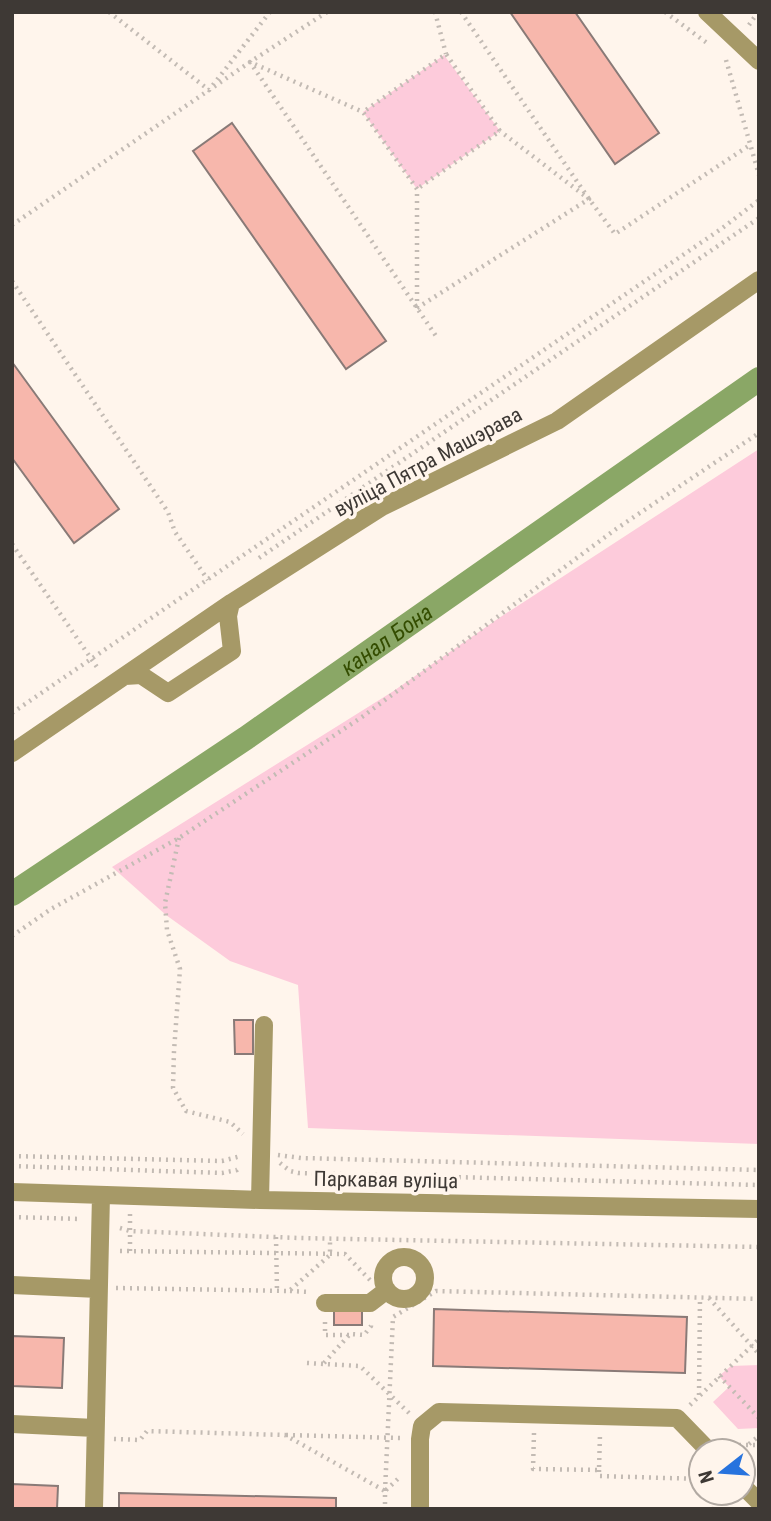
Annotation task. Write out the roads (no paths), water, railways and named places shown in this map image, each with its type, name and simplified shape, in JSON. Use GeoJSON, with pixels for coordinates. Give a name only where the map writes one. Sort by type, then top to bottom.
{"type":"FeatureCollection","features":[{"type":"Feature","properties":{"kind":"street"},"geometry":{"type":"LineString","coordinates":[[707,12],[759,61]]}},
{"type":"Feature","properties":{"kind":"street","name":"вуліца Пятра Машэрава"},"geometry":{"type":"LineString","coordinates":[[12,753],[232,603],[382,507],[557,421],[759,280]]}},
{"type":"Feature","properties":{"kind":"street"},"geometry":{"type":"LineString","coordinates":[[118,681],[141,675],[168,693],[232,650],[228,616],[232,603]]}},
{"type":"Feature","properties":{"kind":"street"},"geometry":{"type":"LineString","coordinates":[[260,1200],[264,1025]]}},
{"type":"Feature","properties":{"kind":"street","name":"Паркавая вуліца"},"geometry":{"type":"LineString","coordinates":[[12,1192],[260,1200],[759,1209]]}},
{"type":"Feature","properties":{"kind":"street"},"geometry":{"type":"LineString","coordinates":[[94,1509],[95,1434],[106,1288],[100,1220],[101,1195]]}},
{"type":"Feature","properties":{"kind":"street"},"geometry":{"type":"LineString","coordinates":[[401,1258],[408,1258],[420,1265],[431,1278],[411,1298],[398,1298],[387,1290],[385,1270],[389,1264],[401,1258]]}},
{"type":"Feature","properties":{"kind":"street"},"geometry":{"type":"LineString","coordinates":[[12,1286],[106,1288]]}},
{"type":"Feature","properties":{"kind":"street"},"geometry":{"type":"LineString","coordinates":[[325,1303],[370,1303],[387,1290]]}},
{"type":"Feature","properties":{"kind":"street"},"geometry":{"type":"LineString","coordinates":[[420,1509],[421,1432],[439,1412],[677,1418],[695,1437]]}},
{"type":"Feature","properties":{"kind":"street"},"geometry":{"type":"LineString","coordinates":[[12,1424],[95,1434]]}},
{"type":"Feature","properties":{"kind":"waterway","name":"канал Бона"},"geometry":{"type":"LineString","coordinates":[[12,894],[246,738],[759,379]]}}]}
